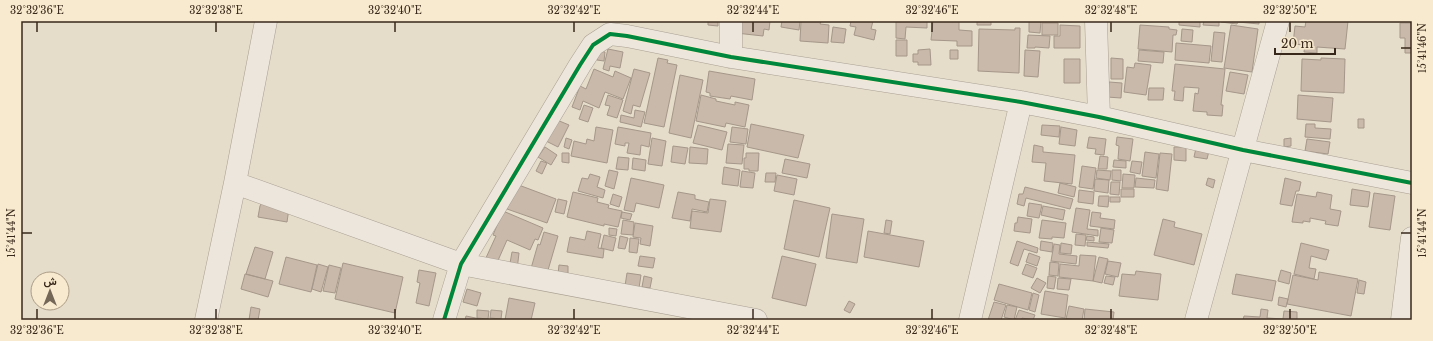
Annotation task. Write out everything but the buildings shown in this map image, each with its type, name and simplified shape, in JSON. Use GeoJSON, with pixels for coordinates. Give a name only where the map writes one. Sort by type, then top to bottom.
{"type":"FeatureCollection","features":[{"type":"Feature","properties":{"kind":"street"},"geometry":{"type":"LineString","coordinates":[[206,320],[236,184],[266,21]]}},
{"type":"Feature","properties":{"kind":"street"},"geometry":{"type":"LineString","coordinates":[[731,21],[731,57]]}},
{"type":"Feature","properties":{"kind":"street"},"geometry":{"type":"LineString","coordinates":[[1096,21],[1099,117]]}},
{"type":"Feature","properties":{"kind":"street"},"geometry":{"type":"LineString","coordinates":[[1196,320],[1278,21]]}},
{"type":"Feature","properties":{"kind":"street"},"geometry":{"type":"LineString","coordinates":[[444,320],[461,264],[580,65],[593,45],[610,34],[627,36],[731,57],[1021,102],[1099,117],[1243,150],[1412,183]]}},
{"type":"Feature","properties":{"kind":"street"},"geometry":{"type":"LineString","coordinates":[[970,320],[1021,102]]}},
{"type":"Feature","properties":{"kind":"street"},"geometry":{"type":"LineString","coordinates":[[236,184],[461,264],[756,320]]}},
{"type":"Feature","properties":{"kind":"street"},"geometry":{"type":"LineString","coordinates":[[1402,320],[1412,238]]}},
{"type":"Feature","properties":{"kind":"cycle path"},"geometry":{"type":"LineString","coordinates":[[444,320],[461,264],[580,65],[593,45],[610,34],[627,36],[731,57],[1021,102],[1099,117],[1243,150],[1412,183]]}}]}
